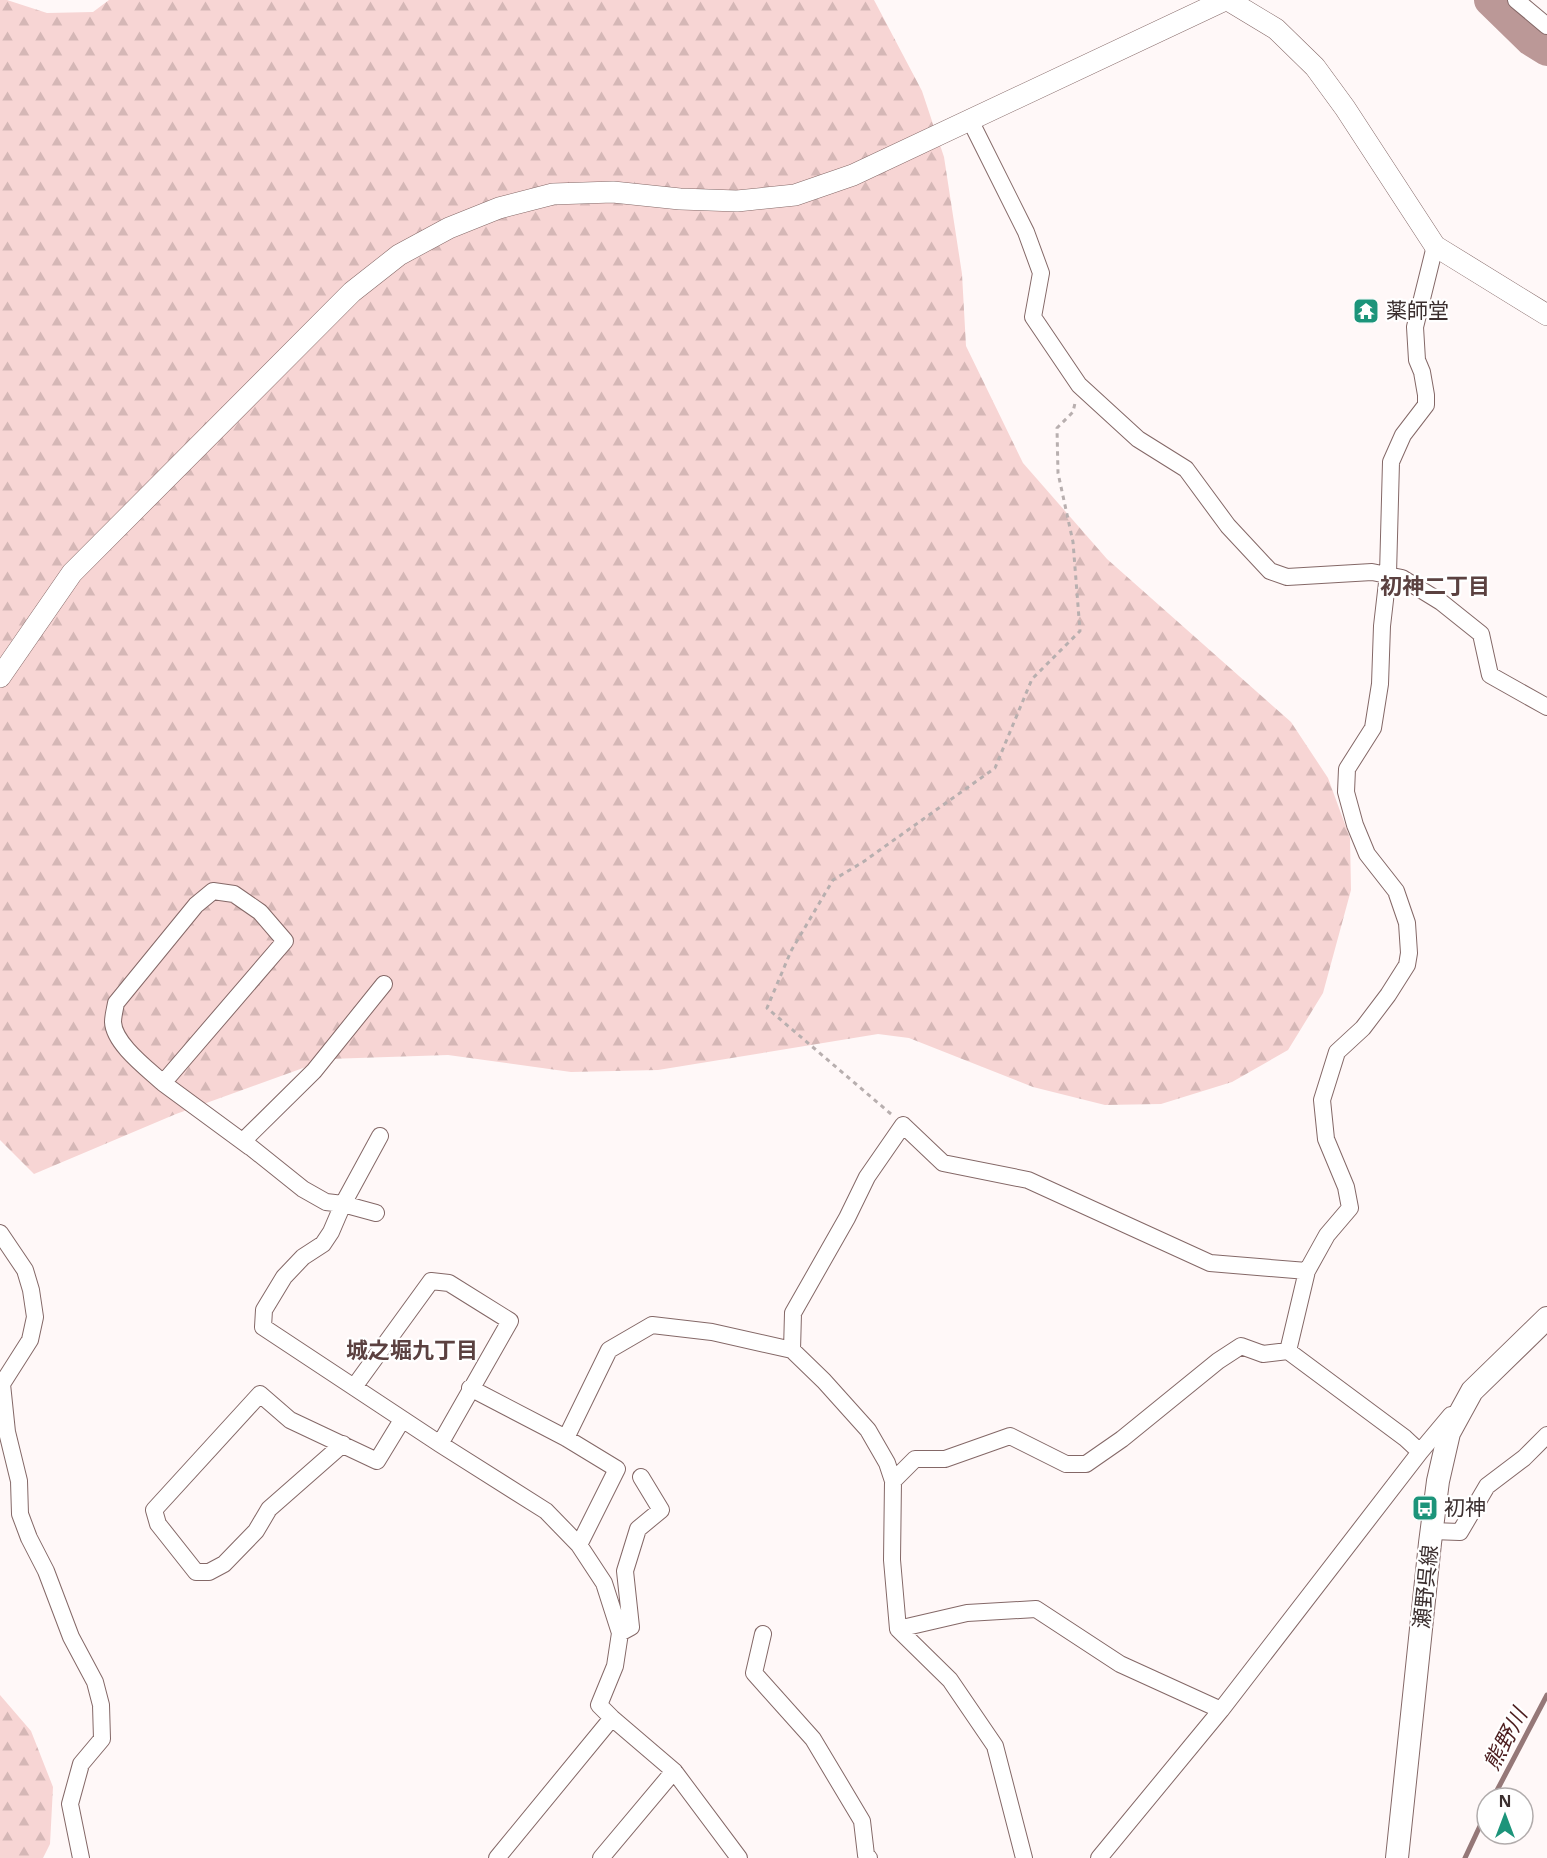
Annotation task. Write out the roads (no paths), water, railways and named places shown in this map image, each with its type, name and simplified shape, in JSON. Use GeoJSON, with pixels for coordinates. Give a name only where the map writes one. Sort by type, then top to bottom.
{"type":"FeatureCollection","features":[{"type":"Feature","properties":{"kind":"main road","name":"瀬野呉線"},"geometry":{"type":"LineString","coordinates":[[1397,1858],[1438,1481],[1449,1434],[1472,1391],[1547,1318]]}},
{"type":"Feature","properties":{"kind":"street"},"geometry":{"type":"LineString","coordinates":[[0,677],[72,573],[352,292],[399,255],[448,228],[499,208],[553,194],[613,192],[680,199],[736,201],[795,195],[853,175],[1226,0],[1276,29],[1315,67],[1345,108],[1435,246],[1547,315]]}},
{"type":"Feature","properties":{"kind":"street"},"geometry":{"type":"LineString","coordinates":[[1516,0],[1547,26]]}},
{"type":"Feature","properties":{"kind":"street"},"geometry":{"type":"LineString","coordinates":[[970,120],[1026,232],[1041,273],[1033,317],[1079,385],[1138,439],[1186,469],[1228,526],[1270,571],[1287,577],[1372,572],[1402,578],[1431,596],[1481,634],[1490,675],[1547,707]]}},
{"type":"Feature","properties":{"kind":"street"},"geometry":{"type":"LineString","coordinates":[[1288,1351],[1307,1271],[1327,1235],[1350,1208],[1346,1187],[1326,1139],[1322,1100],[1337,1052],[1363,1028],[1388,995],[1407,965],[1409,953],[1407,923],[1396,891],[1367,854],[1346,792],[1347,769],[1373,728],[1380,684],[1382,626],[1388,574],[1391,462],[1403,435],[1426,405],[1422,372],[1417,360],[1415,327],[1435,246]]}},
{"type":"Feature","properties":{"kind":"street"},"geometry":{"type":"LineString","coordinates":[[163,1083],[285,941],[260,912],[234,894],[213,891],[196,905],[116,1003],[113,1022],[116,1033],[126,1048],[163,1083],[253,1149],[243,1141]]}},
{"type":"Feature","properties":{"kind":"street"},"geometry":{"type":"LineString","coordinates":[[243,1141],[314,1071],[384,984]]}},
{"type":"Feature","properties":{"kind":"street"},"geometry":{"type":"LineString","coordinates":[[792,1350],[793,1313],[847,1218],[867,1177],[903,1125],[943,1163],[1028,1179],[1210,1263],[1307,1271]]}},
{"type":"Feature","properties":{"kind":"street"},"geometry":{"type":"LineString","coordinates":[[380,1136],[343,1204],[331,1232],[323,1244],[303,1257],[284,1277],[264,1310],[263,1327],[402,1420],[546,1511],[579,1545],[604,1584],[620,1633],[615,1666],[599,1705],[674,1771],[739,1858]]}},
{"type":"Feature","properties":{"kind":"street"},"geometry":{"type":"LineString","coordinates":[[243,1141],[303,1189],[326,1202],[376,1213]]}},
{"type":"Feature","properties":{"kind":"street"},"geometry":{"type":"LineString","coordinates":[[0,1233],[25,1270],[35,1317],[30,1340],[1,1384],[7,1432],[19,1481],[20,1514],[46,1571],[71,1637],[95,1682],[101,1706],[102,1738],[81,1764],[70,1804],[81,1858]]}},
{"type":"Feature","properties":{"kind":"street"},"geometry":{"type":"LineString","coordinates":[[354,1387],[431,1281],[449,1283],[510,1321],[440,1444]]}},
{"type":"Feature","properties":{"kind":"street"},"geometry":{"type":"LineString","coordinates":[[566,1438],[609,1350],[652,1325],[712,1332],[792,1350],[824,1381],[868,1430],[887,1463],[893,1481],[892,1560],[898,1629],[950,1680],[995,1746],[1024,1858]]}},
{"type":"Feature","properties":{"kind":"street"},"geometry":{"type":"LineString","coordinates":[[893,1481],[915,1459],[945,1459],[1010,1436],[1066,1464],[1086,1464],[1122,1439],[1218,1360],[1240,1346],[1263,1354],[1288,1351],[1405,1438],[1420,1452]]}},
{"type":"Feature","properties":{"kind":"street"},"geometry":{"type":"LineString","coordinates":[[470,1388],[566,1438],[617,1469],[579,1545]]}},
{"type":"Feature","properties":{"kind":"street"},"geometry":{"type":"LineString","coordinates":[[1099,1858],[1221,1710],[1420,1452],[1472,1391]]}},
{"type":"Feature","properties":{"kind":"street"},"geometry":{"type":"LineString","coordinates":[[344,1444],[269,1509],[256,1531],[224,1564],[208,1572],[196,1572],[158,1524],[154,1510],[260,1394],[290,1420],[344,1444],[378,1461],[402,1420]]}},
{"type":"Feature","properties":{"kind":"street"},"geometry":{"type":"LineString","coordinates":[[1432,1531],[1460,1532],[1487,1486],[1524,1458],[1547,1435]]}},
{"type":"Feature","properties":{"kind":"street"},"geometry":{"type":"LineString","coordinates":[[620,1633],[631,1627],[625,1571],[638,1529],[661,1510],[641,1478]]}},
{"type":"Feature","properties":{"kind":"street"},"geometry":{"type":"LineString","coordinates":[[898,1629],[966,1613],[1036,1610],[1120,1664],[1221,1710]]}},
{"type":"Feature","properties":{"kind":"street"},"geometry":{"type":"LineString","coordinates":[[764,1634],[754,1673],[813,1739],[862,1821],[866,1855],[869,1858]]}},
{"type":"Feature","properties":{"kind":"street"},"geometry":{"type":"LineString","coordinates":[[497,1858],[612,1718]]}},
{"type":"Feature","properties":{"kind":"street"},"geometry":{"type":"LineString","coordinates":[[602,1858],[674,1771]]}},
{"type":"Feature","properties":{"kind":"waterway"},"geometry":{"type":"LineString","coordinates":[[1490,0],[1531,40],[1547,50]]}},
{"type":"Feature","properties":{"kind":"waterway","name":"熊野川"},"geometry":{"type":"LineString","coordinates":[[1499,1786],[1547,1695]]}},
{"type":"Feature","properties":{"kind":"waterway","name":"熊野川"},"geometry":{"type":"LineString","coordinates":[[1465,1858],[1475,1837]]}},
{"type":"Feature","properties":{"kind":"place","name":"薬師堂"},"geometry":{"type":"Point","coordinates":[1366,311]}},
{"type":"Feature","properties":{"kind":"place","name":"初神"},"geometry":{"type":"Point","coordinates":[1425,1508]}},
{"type":"Feature","properties":{"kind":"district","name":"初神二丁目"},"geometry":{"type":"Point","coordinates":[1435,586]}},
{"type":"Feature","properties":{"kind":"district","name":"城之堀九丁目"},"geometry":{"type":"Point","coordinates":[412,1350]}}]}
